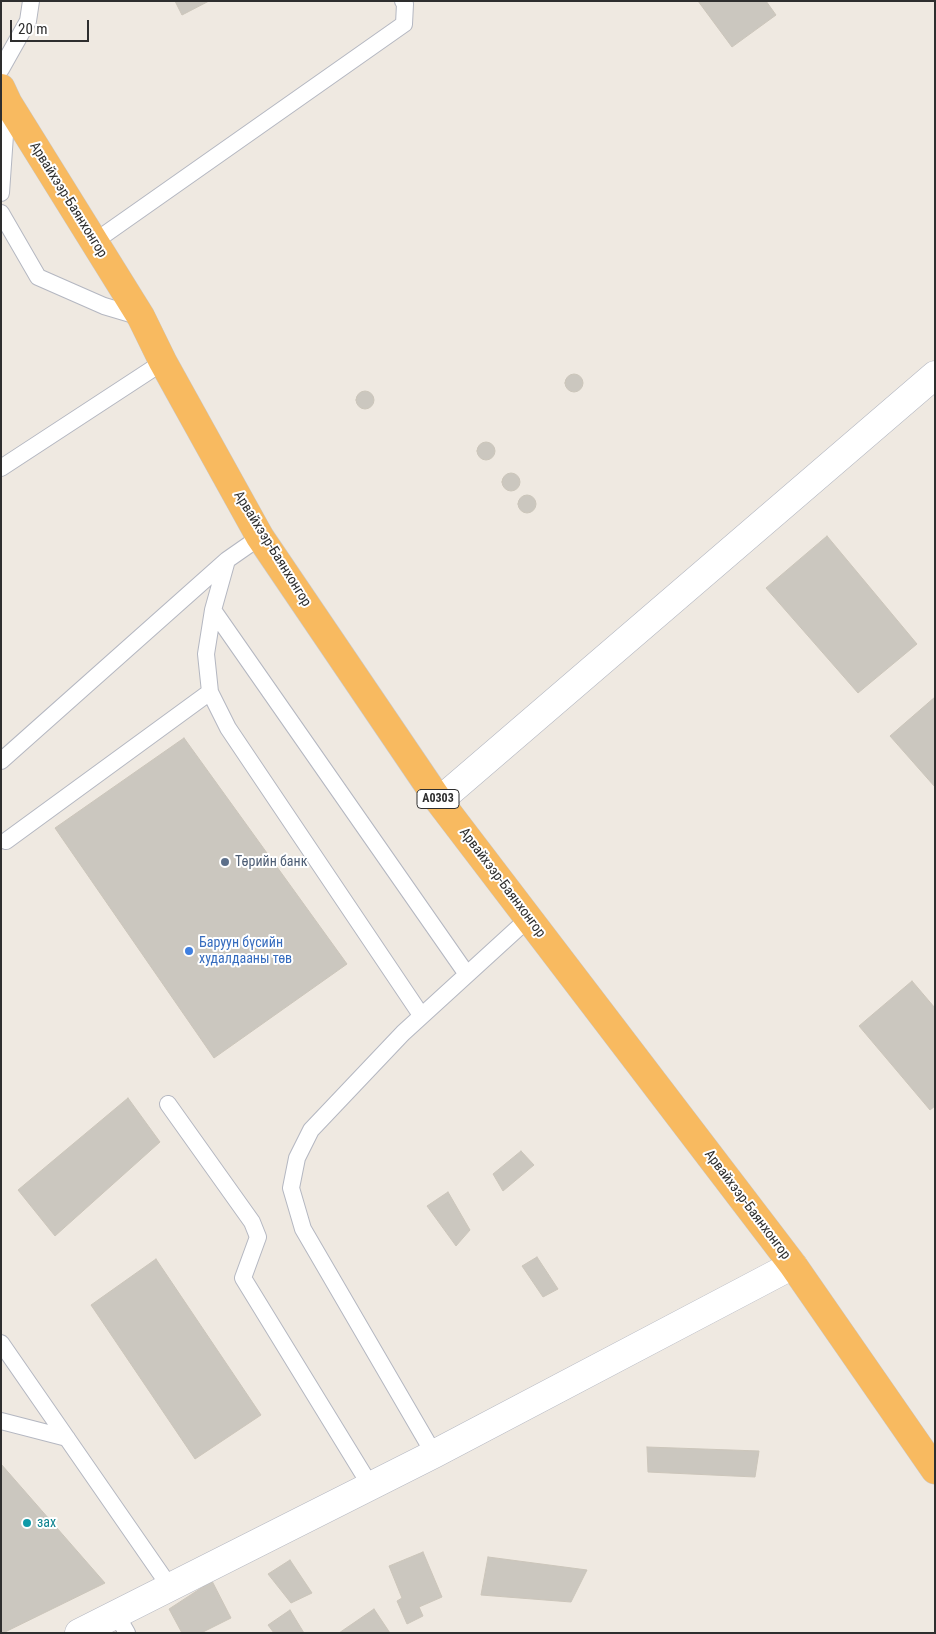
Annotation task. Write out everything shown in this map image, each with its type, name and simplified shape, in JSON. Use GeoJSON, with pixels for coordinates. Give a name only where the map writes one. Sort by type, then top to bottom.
{"type":"FeatureCollection","features":[{"type":"Feature","properties":{"kind":"highway","name":"Арвайхээр-Баянхонгор"},"geometry":{"type":"LineString","coordinates":[[4,95],[140,317],[260,536],[439,801],[793,1265],[935,1470]]}},
{"type":"Feature","properties":{"kind":"street"},"geometry":{"type":"LineString","coordinates":[[439,801],[935,376]]}},
{"type":"Feature","properties":{"kind":"street"},"geometry":{"type":"LineString","coordinates":[[104,1627],[170,1587],[434,1454],[793,1265]]}},
{"type":"Feature","properties":{"kind":"lane"},"geometry":{"type":"LineString","coordinates":[[1,69],[28,22],[31,1]]}},
{"type":"Feature","properties":{"kind":"lane"},"geometry":{"type":"LineString","coordinates":[[94,242],[404,24],[405,4],[403,1]]}},
{"type":"Feature","properties":{"kind":"lane"},"geometry":{"type":"LineString","coordinates":[[1,193],[4,95]]}},
{"type":"Feature","properties":{"kind":"lane"},"geometry":{"type":"LineString","coordinates":[[1,213],[38,277],[104,306],[140,317]]}},
{"type":"Feature","properties":{"kind":"lane"},"geometry":{"type":"LineString","coordinates":[[1,468],[163,362]]}},
{"type":"Feature","properties":{"kind":"lane"},"geometry":{"type":"LineString","coordinates":[[1,761],[227,560],[260,536]]}},
{"type":"Feature","properties":{"kind":"lane"},"geometry":{"type":"LineString","coordinates":[[227,560],[213,610],[206,654],[210,692],[228,728],[422,1015]]}},
{"type":"Feature","properties":{"kind":"lane"},"geometry":{"type":"LineString","coordinates":[[213,610],[466,973]]}},
{"type":"Feature","properties":{"kind":"lane"},"geometry":{"type":"LineString","coordinates":[[6,841],[210,692]]}},
{"type":"Feature","properties":{"kind":"lane"},"geometry":{"type":"LineString","coordinates":[[434,1454],[303,1229],[291,1188],[297,1158],[311,1130],[422,1015],[466,973],[529,918]]}},
{"type":"Feature","properties":{"kind":"lane"},"geometry":{"type":"LineString","coordinates":[[168,1104],[252,1222],[258,1237],[243,1278],[370,1486]]}},
{"type":"Feature","properties":{"kind":"lane"},"geometry":{"type":"LineString","coordinates":[[1,1343],[170,1587]]}},
{"type":"Feature","properties":{"kind":"lane"},"geometry":{"type":"LineString","coordinates":[[1,1422],[67,1438]]}},
{"type":"Feature","properties":{"kind":"building"},"geometry":{"type":"Polygon","coordinates":[[[175,1],[209,1],[182,15],[175,1]]]}},
{"type":"Feature","properties":{"kind":"building"},"geometry":{"type":"Polygon","coordinates":[[[698,1],[766,1],[776,15],[732,47],[698,1]]]}},
{"type":"Feature","properties":{"kind":"building"},"geometry":{"type":"Polygon","coordinates":[[[574,374],[580,377],[583,383],[580,389],[574,392],[568,389],[565,383],[568,377],[574,374]]]}},
{"type":"Feature","properties":{"kind":"building"},"geometry":{"type":"Polygon","coordinates":[[[365,391],[371,394],[374,400],[371,406],[365,409],[359,406],[356,400],[359,394],[365,391]]]}},
{"type":"Feature","properties":{"kind":"building"},"geometry":{"type":"Polygon","coordinates":[[[486,442],[492,445],[495,451],[492,457],[486,460],[480,457],[477,451],[480,445],[486,442]]]}},
{"type":"Feature","properties":{"kind":"building"},"geometry":{"type":"Polygon","coordinates":[[[511,473],[517,476],[520,482],[517,488],[511,491],[505,488],[502,482],[505,476],[511,473]]]}},
{"type":"Feature","properties":{"kind":"building"},"geometry":{"type":"Polygon","coordinates":[[[527,495],[533,498],[536,504],[533,510],[527,513],[521,510],[518,504],[521,498],[527,495]]]}},
{"type":"Feature","properties":{"kind":"building"},"geometry":{"type":"Polygon","coordinates":[[[827,536],[917,644],[858,693],[766,588],[827,536]]]}},
{"type":"Feature","properties":{"kind":"building"},"geometry":{"type":"Polygon","coordinates":[[[935,697],[935,787],[890,736],[935,697]]]}},
{"type":"Feature","properties":{"kind":"building"},"geometry":{"type":"Polygon","coordinates":[[[184,738],[347,964],[214,1058],[55,828],[184,738]]]}},
{"type":"Feature","properties":{"kind":"building"},"geometry":{"type":"Polygon","coordinates":[[[912,981],[935,1008],[935,1106],[930,1110],[859,1026],[912,981]]]}},
{"type":"Feature","properties":{"kind":"building"},"geometry":{"type":"Polygon","coordinates":[[[128,1098],[160,1142],[55,1236],[18,1190],[128,1098]]]}},
{"type":"Feature","properties":{"kind":"building"},"geometry":{"type":"Polygon","coordinates":[[[521,1151],[534,1165],[503,1191],[493,1174],[521,1151]]]}},
{"type":"Feature","properties":{"kind":"building"},"geometry":{"type":"Polygon","coordinates":[[[448,1192],[470,1230],[456,1246],[427,1206],[448,1192]]]}},
{"type":"Feature","properties":{"kind":"building"},"geometry":{"type":"Polygon","coordinates":[[[537,1257],[558,1289],[543,1297],[522,1266],[537,1257]]]}},
{"type":"Feature","properties":{"kind":"building"},"geometry":{"type":"Polygon","coordinates":[[[156,1259],[261,1415],[195,1459],[91,1305],[156,1259]]]}},
{"type":"Feature","properties":{"kind":"building"},"geometry":{"type":"Polygon","coordinates":[[[647,1447],[759,1451],[755,1477],[648,1472],[647,1447]]]}},
{"type":"Feature","properties":{"kind":"building","name":"зах"},"geometry":{"type":"Polygon","coordinates":[[[1,1464],[105,1583],[3,1633],[1,1633],[1,1464]]]}},
{"type":"Feature","properties":{"kind":"building"},"geometry":{"type":"Polygon","coordinates":[[[423,1552],[442,1597],[419,1607],[423,1616],[407,1624],[397,1601],[402,1598],[389,1566],[423,1552]]]}},
{"type":"Feature","properties":{"kind":"building"},"geometry":{"type":"Polygon","coordinates":[[[488,1557],[587,1570],[571,1602],[481,1595],[488,1557]]]}},
{"type":"Feature","properties":{"kind":"building"},"geometry":{"type":"Polygon","coordinates":[[[290,1560],[312,1593],[291,1603],[268,1574],[290,1560]]]}},
{"type":"Feature","properties":{"kind":"building"},"geometry":{"type":"Polygon","coordinates":[[[212,1581],[231,1618],[201,1633],[182,1633],[169,1609],[212,1581]]]}},
{"type":"Feature","properties":{"kind":"building"},"geometry":{"type":"Polygon","coordinates":[[[374,1609],[390,1633],[339,1633],[374,1609]]]}},
{"type":"Feature","properties":{"kind":"building"},"geometry":{"type":"Polygon","coordinates":[[[290,1610],[304,1633],[274,1633],[268,1625],[290,1610]]]}},
{"type":"Feature","properties":{"kind":"place","name":"Төрийн банк"},"geometry":{"type":"Point","coordinates":[225,862]}},
{"type":"Feature","properties":{"kind":"place","name":"Баруун бүсийн худалдааны төв"},"geometry":{"type":"Point","coordinates":[189,951]}},
{"type":"Feature","properties":{"kind":"place","name":"зах"},"geometry":{"type":"Point","coordinates":[27,1523]}}]}
